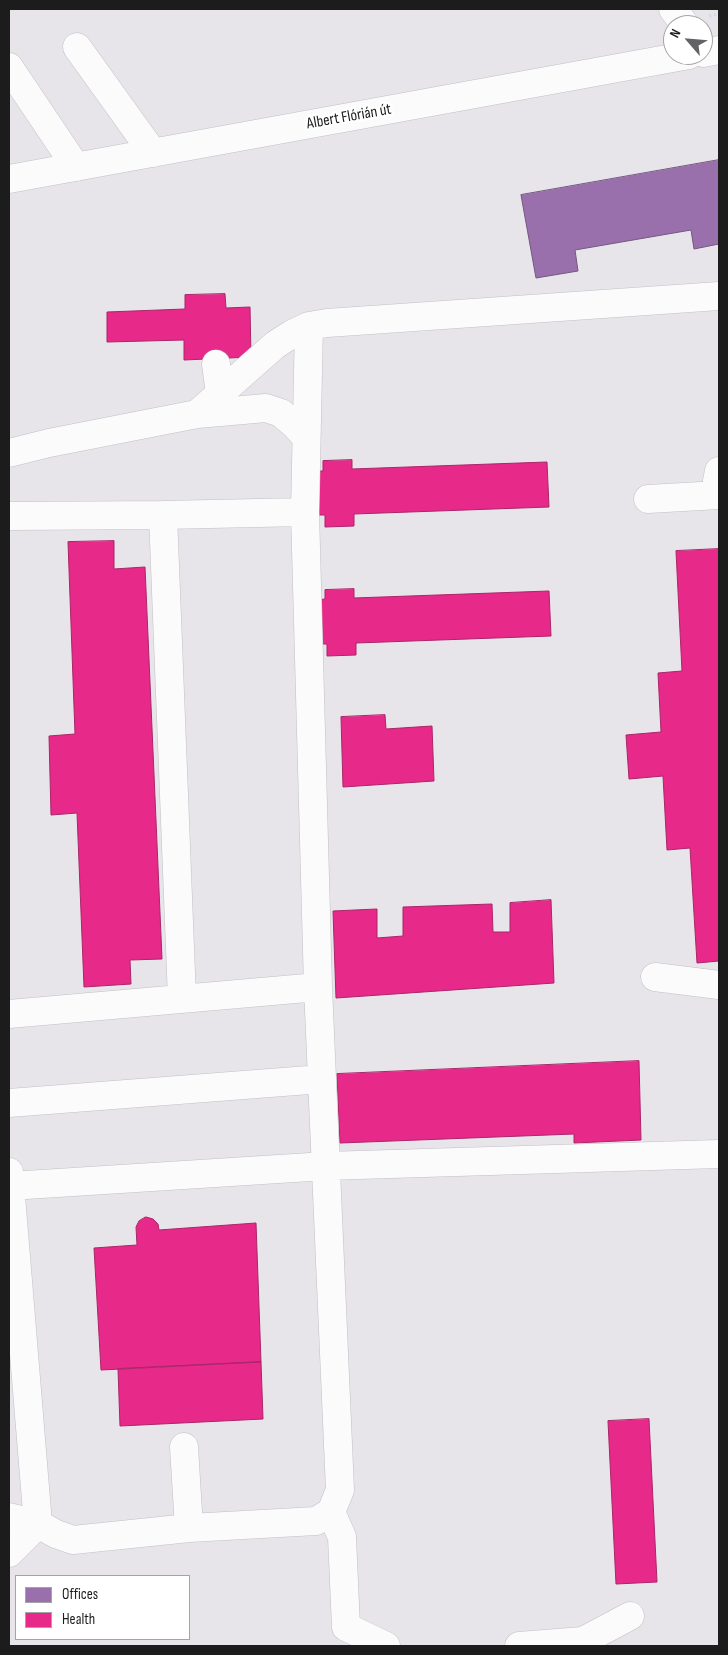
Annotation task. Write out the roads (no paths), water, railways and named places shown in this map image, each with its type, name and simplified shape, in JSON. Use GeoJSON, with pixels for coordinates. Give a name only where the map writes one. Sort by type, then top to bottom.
{"type":"FeatureCollection","features":[{"type":"Feature","properties":{"kind":"street"},"geometry":{"type":"LineString","coordinates":[[77,47],[153,153]]}},
{"type":"Feature","properties":{"kind":"street","name":"Albert Flórián út"},"geometry":{"type":"LineString","coordinates":[[9,179],[663,60]]}},
{"type":"Feature","properties":{"kind":"street"},"geometry":{"type":"LineString","coordinates":[[9,67],[76,166]]}},
{"type":"Feature","properties":{"kind":"street"},"geometry":{"type":"LineString","coordinates":[[197,414],[275,345],[309,326],[337,322],[719,296]]}},
{"type":"Feature","properties":{"kind":"street"},"geometry":{"type":"LineString","coordinates":[[9,1517],[38,1524],[56,1534],[73,1540],[189,1528],[316,1521],[331,1512],[340,1490],[318,988],[305,512],[309,326]]}},
{"type":"Feature","properties":{"kind":"street"},"geometry":{"type":"LineString","coordinates":[[216,364],[220,394]]}},
{"type":"Feature","properties":{"kind":"street"},"geometry":{"type":"LineString","coordinates":[[9,453],[49,443],[197,414],[266,408],[280,414],[306,436]]}},
{"type":"Feature","properties":{"kind":"street"},"geometry":{"type":"LineString","coordinates":[[719,471],[717,481],[719,491]]}},
{"type":"Feature","properties":{"kind":"street"},"geometry":{"type":"LineString","coordinates":[[648,499],[719,495]]}},
{"type":"Feature","properties":{"kind":"street"},"geometry":{"type":"LineString","coordinates":[[9,516],[305,512]]}},
{"type":"Feature","properties":{"kind":"street"},"geometry":{"type":"LineString","coordinates":[[163,515],[182,999]]}},
{"type":"Feature","properties":{"kind":"street"},"geometry":{"type":"LineString","coordinates":[[655,977],[719,984]]}},
{"type":"Feature","properties":{"kind":"street"},"geometry":{"type":"LineString","coordinates":[[9,1014],[318,988]]}},
{"type":"Feature","properties":{"kind":"street"},"geometry":{"type":"LineString","coordinates":[[9,1103],[322,1079]]}},
{"type":"Feature","properties":{"kind":"street"},"geometry":{"type":"LineString","coordinates":[[9,1553],[38,1524],[10,1179],[326,1166],[719,1154]]}},
{"type":"Feature","properties":{"kind":"street"},"geometry":{"type":"LineString","coordinates":[[184,1447],[189,1528]]}},
{"type":"Feature","properties":{"kind":"street"},"geometry":{"type":"LineString","coordinates":[[331,1512],[342,1537],[346,1626],[386,1646]]}},
{"type":"Feature","properties":{"kind":"street"},"geometry":{"type":"LineString","coordinates":[[519,1646],[582,1642],[630,1616]]}}]}
